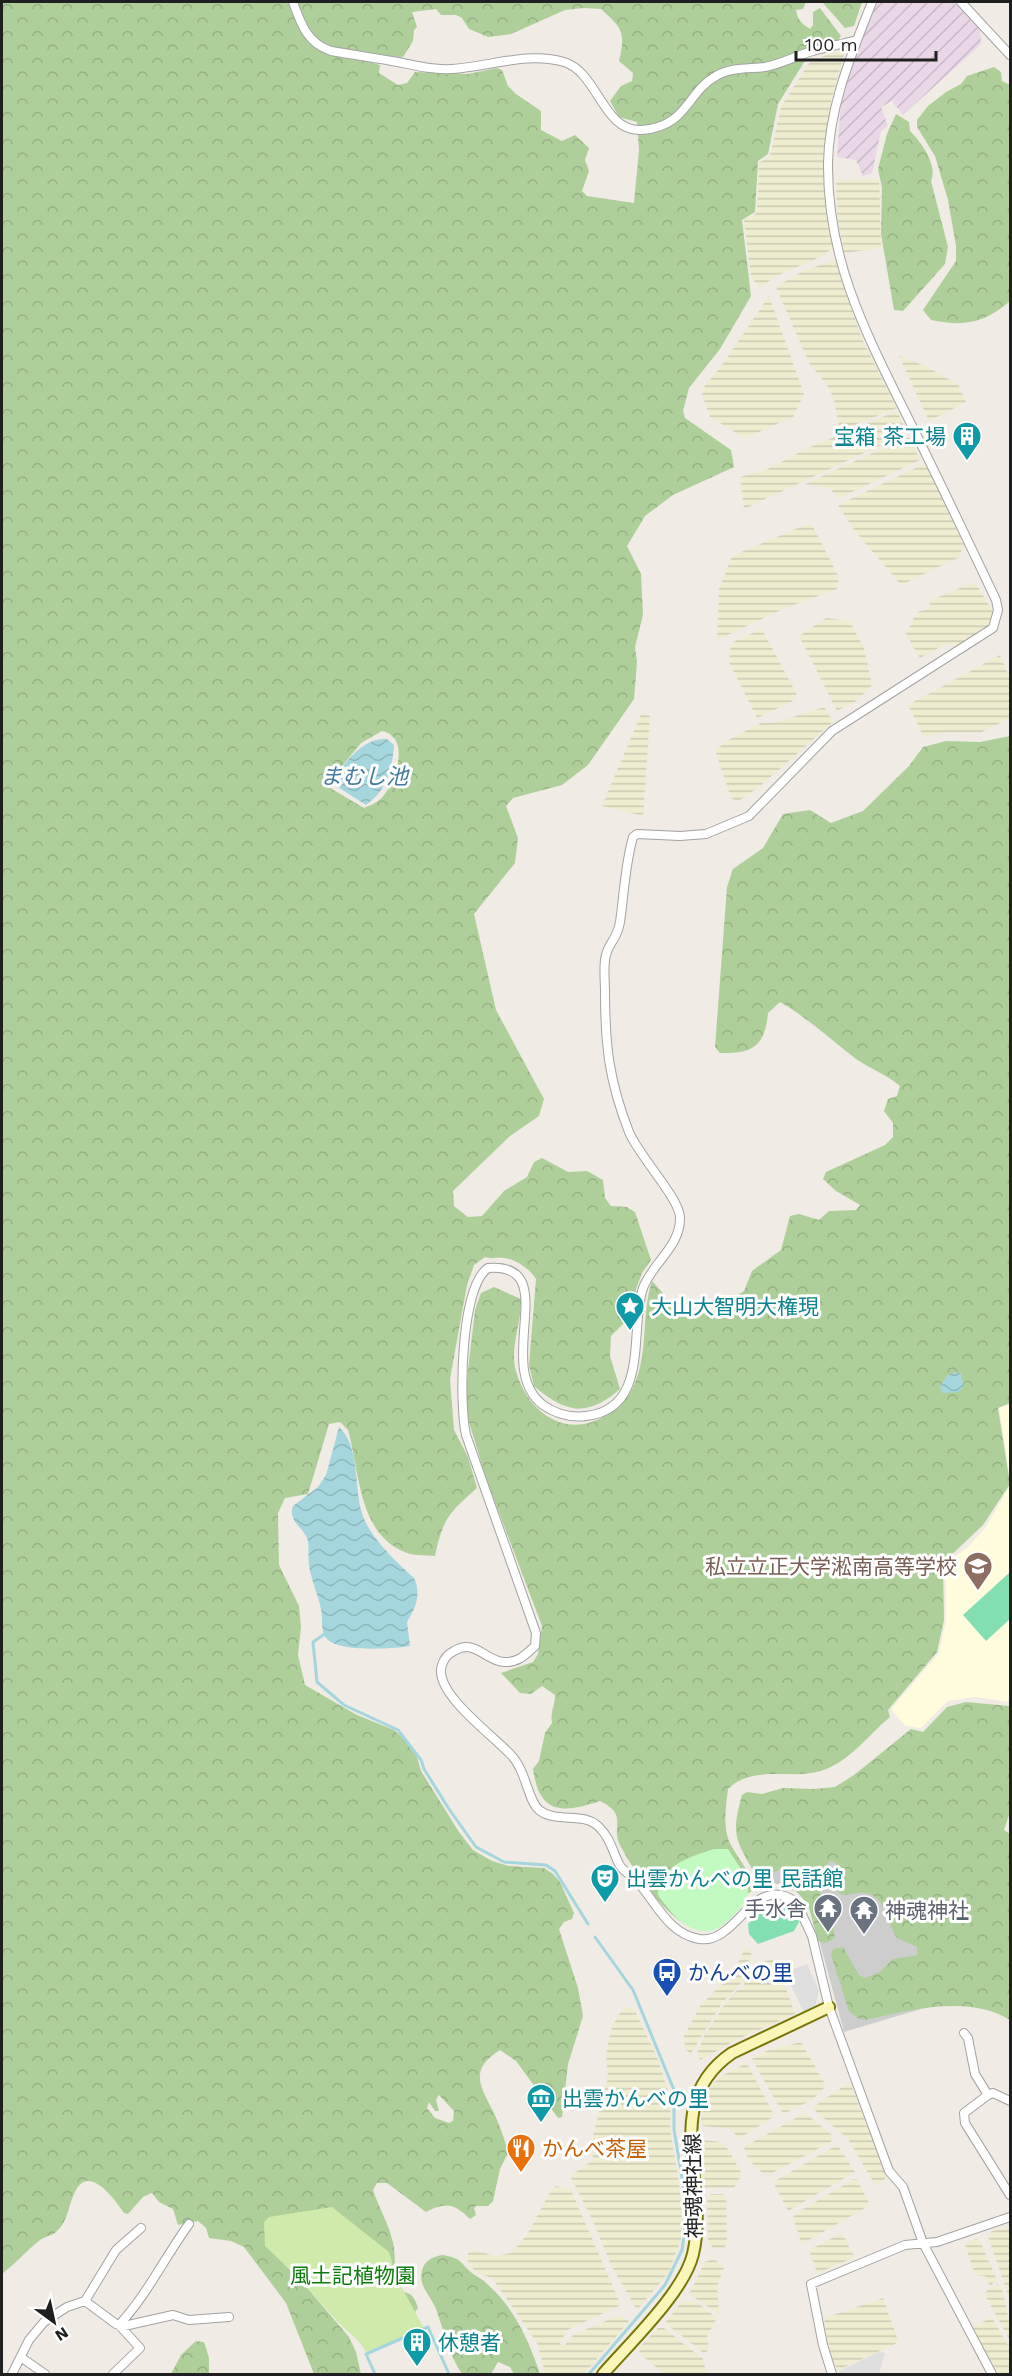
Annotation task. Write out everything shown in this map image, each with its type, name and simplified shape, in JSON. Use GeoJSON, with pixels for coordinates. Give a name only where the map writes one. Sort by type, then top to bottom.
{"type":"FeatureCollection","features":[{"type":"Feature","properties":{"kind":"main road","name":"神魂神社線"},"geometry":{"type":"LineString","coordinates":[[603,2374],[681,2281],[693,2255],[696,2236],[696,2196],[690,2134],[696,2097],[702,2083],[720,2061],[732,2052],[829,2007]]}},
{"type":"Feature","properties":{"kind":"street"},"geometry":{"type":"LineString","coordinates":[[293,2],[311,40],[331,51],[422,69],[452,69],[499,61],[552,59],[565,62],[579,68],[621,125],[635,130],[649,129],[680,116],[701,88],[716,76],[739,69],[775,64],[813,51],[857,40]]}},
{"type":"Feature","properties":{"kind":"street"},"geometry":{"type":"LineString","coordinates":[[872,2],[836,103],[828,162],[837,253],[860,320],[996,600],[997,618],[993,627],[832,731],[749,816],[706,834],[680,836],[637,834],[633,837],[617,938],[606,954],[606,1045],[611,1075],[630,1134],[654,1174],[675,1200],[680,1213],[678,1236],[650,1274],[643,1288],[636,1352],[626,1388],[613,1404],[586,1416],[554,1412],[538,1400],[527,1383],[522,1361],[527,1293],[518,1274],[510,1268],[488,1268],[476,1281],[471,1295],[464,1354],[461,1413],[466,1435],[530,1612],[536,1632],[535,1646],[520,1659],[502,1662],[475,1648],[457,1649],[445,1659],[441,1672],[442,1681],[448,1692],[512,1756],[525,1775],[532,1803],[539,1810],[557,1818],[591,1821],[598,1826],[615,1850],[618,1863],[667,1921],[678,1930],[702,1939],[712,1937],[730,1927],[751,1905],[766,1896],[785,1896],[796,1902],[812,1936],[829,2007],[889,2171],[903,2187],[923,2243],[992,2374]]}},
{"type":"Feature","properties":{"kind":"street"},"geometry":{"type":"LineString","coordinates":[[961,2],[1011,56]]}},
{"type":"Feature","properties":{"kind":"street"},"geometry":{"type":"LineString","coordinates":[[964,2033],[968,2038],[975,2074],[988,2095]]}},
{"type":"Feature","properties":{"kind":"street"},"geometry":{"type":"LineString","coordinates":[[1011,2101],[999,2094],[988,2095],[964,2113],[964,2117],[1011,2195]]}},
{"type":"Feature","properties":{"kind":"street"},"geometry":{"type":"LineString","coordinates":[[832,2374],[823,2345],[811,2284],[905,2245],[936,2242],[1011,2217]]}},
{"type":"Feature","properties":{"kind":"street"},"geometry":{"type":"LineString","coordinates":[[119,2325],[138,2303],[164,2258],[189,2224]]}},
{"type":"Feature","properties":{"kind":"street"},"geometry":{"type":"LineString","coordinates":[[12,2374],[29,2340],[44,2322],[67,2307],[85,2301],[116,2250],[141,2228]]}},
{"type":"Feature","properties":{"kind":"street"},"geometry":{"type":"LineString","coordinates":[[85,2301],[119,2325],[140,2348],[112,2374]]}},
{"type":"Feature","properties":{"kind":"street"},"geometry":{"type":"LineString","coordinates":[[119,2325],[173,2315],[189,2319],[229,2317]]}},
{"type":"Feature","properties":{"kind":"street"},"geometry":{"type":"LineString","coordinates":[[22,2358],[45,2374]]}},
{"type":"Feature","properties":{"kind":"shaded area"},"geometry":{"type":"Polygon","coordinates":[[[877,2],[954,2],[980,30],[981,44],[903,115],[892,101],[881,107],[888,126],[881,131],[872,173],[863,176],[856,160],[837,157],[841,100],[856,48],[877,2]]]}},
{"type":"Feature","properties":{"kind":"shaded area"},"geometry":{"type":"Polygon","coordinates":[[[1010,1405],[1010,1480],[999,1408],[1010,1405]]]}},
{"type":"Feature","properties":{"kind":"shaded area","name":"私立立正大学淞南高等学校"},"geometry":{"type":"Polygon","coordinates":[[[1010,1485],[1010,1702],[975,1697],[948,1701],[921,1728],[905,1726],[891,1709],[939,1653],[946,1620],[946,1563],[967,1548],[986,1527],[1010,1485]]]}},
{"type":"Feature","properties":{"kind":"shaded area","name":"神魂神社"},"geometry":{"type":"Polygon","coordinates":[[[810,1841],[846,1857],[925,1952],[921,2009],[844,2032],[813,1917],[803,1894],[761,1878],[810,1841]]]}},
{"type":"Feature","properties":{"kind":"shaded area"},"geometry":{"type":"Polygon","coordinates":[[[807,1964],[819,1991],[815,2006],[805,2014],[790,1984],[787,1971],[807,1964]]]}},
{"type":"Feature","properties":{"kind":"shaded area"},"geometry":{"type":"Polygon","coordinates":[[[879,2352],[885,2353],[879,2374],[840,2374],[839,2371],[879,2352]]]}},
{"type":"Feature","properties":{"kind":"green space"},"geometry":{"type":"Polygon","coordinates":[[[2,2],[806,2],[803,9],[796,10],[802,23],[810,29],[813,25],[813,12],[820,8],[841,36],[838,40],[807,49],[808,56],[778,104],[768,154],[758,161],[755,212],[742,220],[751,296],[720,349],[689,388],[683,411],[685,418],[731,450],[734,467],[673,495],[645,516],[627,546],[641,574],[643,615],[635,647],[637,662],[634,699],[588,765],[562,785],[513,798],[506,806],[518,838],[515,863],[474,914],[496,1010],[544,1099],[539,1116],[510,1136],[453,1191],[454,1206],[468,1217],[482,1216],[504,1191],[527,1177],[534,1162],[542,1158],[568,1172],[587,1171],[603,1180],[605,1198],[611,1206],[627,1207],[635,1212],[651,1260],[642,1273],[636,1289],[633,1314],[611,1336],[610,1356],[620,1389],[598,1404],[587,1408],[577,1408],[556,1402],[534,1386],[529,1365],[536,1279],[518,1262],[504,1258],[485,1257],[474,1265],[467,1285],[450,1379],[454,1430],[468,1457],[477,1488],[448,1517],[435,1556],[407,1553],[391,1544],[379,1532],[370,1518],[364,1501],[348,1430],[340,1422],[329,1424],[308,1494],[285,1498],[278,1513],[279,1565],[299,1606],[301,1627],[298,1655],[305,1685],[357,1715],[394,1730],[405,1740],[417,1757],[421,1771],[473,1850],[492,1861],[509,1866],[544,1868],[560,1882],[574,1913],[572,1919],[564,1922],[559,1929],[578,1988],[583,2016],[568,2064],[562,2117],[558,2118],[516,2061],[500,2050],[484,2064],[480,2077],[508,2153],[500,2169],[493,2201],[488,2206],[476,2206],[474,2208],[476,2215],[470,2219],[455,2207],[445,2205],[426,2212],[387,2183],[377,2183],[373,2190],[391,2236],[397,2278],[404,2292],[413,2297],[418,2308],[413,2315],[292,2264],[303,2283],[349,2337],[356,2352],[361,2374],[314,2374],[286,2303],[244,2247],[231,2241],[209,2238],[206,2228],[198,2221],[178,2225],[173,2209],[159,2202],[152,2193],[143,2197],[128,2214],[124,2213],[102,2187],[88,2181],[82,2183],[73,2195],[66,2218],[60,2228],[40,2240],[2,2274],[2,2]],[[436,9],[412,12],[417,27],[414,30],[413,41],[403,57],[376,56],[373,63],[380,65],[379,73],[398,85],[407,83],[415,72],[468,74],[497,68],[502,70],[508,86],[541,111],[541,130],[562,141],[575,135],[589,148],[585,160],[589,171],[582,191],[587,196],[634,203],[639,150],[637,122],[619,117],[610,101],[621,86],[632,81],[633,73],[619,61],[622,37],[618,26],[601,9],[565,10],[511,34],[488,37],[469,29],[462,18],[456,15],[441,15],[436,9]],[[382,731],[361,743],[329,782],[332,789],[364,808],[380,800],[389,788],[396,770],[399,750],[391,735],[382,731]],[[439,2095],[436,2100],[439,2111],[435,2111],[429,2102],[427,2108],[435,2118],[449,2123],[453,2121],[454,2111],[439,2095]]]}},
{"type":"Feature","properties":{"kind":"green space"},"geometry":{"type":"Polygon","coordinates":[[[824,2],[862,2],[854,26],[845,28],[824,2]]]}},
{"type":"Feature","properties":{"kind":"green space"},"geometry":{"type":"Polygon","coordinates":[[[845,51],[831,102],[824,176],[833,248],[822,256],[776,276],[759,288],[751,276],[744,220],[757,213],[759,163],[770,156],[781,107],[809,63],[828,54],[845,51]]]}},
{"type":"Feature","properties":{"kind":"green space"},"geometry":{"type":"Polygon","coordinates":[[[994,67],[1001,72],[1002,81],[1010,85],[1010,301],[983,319],[964,323],[931,320],[923,310],[956,261],[956,246],[948,200],[935,156],[917,127],[917,120],[928,106],[961,84],[967,76],[994,67]]]}},
{"type":"Feature","properties":{"kind":"green space"},"geometry":{"type":"Polygon","coordinates":[[[896,114],[909,122],[910,131],[923,147],[930,161],[933,175],[931,181],[948,247],[945,264],[903,311],[894,310],[881,234],[882,188],[878,169],[887,134],[896,114]]]}},
{"type":"Feature","properties":{"kind":"green space"},"geometry":{"type":"Polygon","coordinates":[[[879,179],[881,248],[844,253],[837,215],[836,181],[879,179]]]}},
{"type":"Feature","properties":{"kind":"green space"},"geometry":{"type":"Polygon","coordinates":[[[835,260],[862,339],[897,408],[840,431],[834,399],[827,385],[809,363],[776,287],[803,271],[835,260]]]}},
{"type":"Feature","properties":{"kind":"green space"},"geometry":{"type":"Polygon","coordinates":[[[769,296],[804,394],[793,417],[745,438],[710,417],[701,391],[725,361],[769,296]]]}},
{"type":"Feature","properties":{"kind":"green space"},"geometry":{"type":"Polygon","coordinates":[[[899,356],[925,366],[952,381],[959,386],[966,402],[929,421],[899,356]]]}},
{"type":"Feature","properties":{"kind":"green space"},"geometry":{"type":"Polygon","coordinates":[[[897,411],[907,433],[744,509],[740,477],[766,470],[808,448],[897,411]]]}},
{"type":"Feature","properties":{"kind":"green space"},"geometry":{"type":"Polygon","coordinates":[[[909,436],[920,460],[839,498],[829,488],[805,484],[909,436]]]}},
{"type":"Feature","properties":{"kind":"green space"},"geometry":{"type":"Polygon","coordinates":[[[922,465],[928,466],[964,545],[958,558],[901,585],[854,530],[838,505],[922,465]]]}},
{"type":"Feature","properties":{"kind":"green space"},"geometry":{"type":"Polygon","coordinates":[[[808,524],[812,525],[839,577],[837,589],[783,609],[717,640],[719,589],[732,556],[808,524]]]}},
{"type":"Feature","properties":{"kind":"green space"},"geometry":{"type":"Polygon","coordinates":[[[975,582],[993,612],[989,625],[957,646],[946,644],[920,658],[906,634],[917,612],[929,609],[931,600],[975,582]]]}},
{"type":"Feature","properties":{"kind":"green space"},"geometry":{"type":"Polygon","coordinates":[[[826,618],[850,621],[864,648],[872,685],[856,701],[837,711],[799,636],[826,618]]]}},
{"type":"Feature","properties":{"kind":"green space"},"geometry":{"type":"Polygon","coordinates":[[[762,629],[797,695],[791,702],[757,718],[729,662],[731,645],[735,641],[762,629]]]}},
{"type":"Feature","properties":{"kind":"green space"},"geometry":{"type":"Polygon","coordinates":[[[1000,655],[1010,679],[1010,718],[982,732],[946,732],[926,736],[922,733],[908,705],[1000,655]]]}},
{"type":"Feature","properties":{"kind":"green space"},"geometry":{"type":"Polygon","coordinates":[[[824,707],[833,722],[759,787],[737,802],[731,798],[715,750],[730,739],[761,723],[774,723],[824,707]]]}},
{"type":"Feature","properties":{"kind":"green space"},"geometry":{"type":"Polygon","coordinates":[[[641,714],[650,716],[643,816],[602,806],[641,714]]]}},
{"type":"Feature","properties":{"kind":"green space"},"geometry":{"type":"Polygon","coordinates":[[[1010,736],[1010,1403],[998,1408],[1010,1484],[983,1525],[943,1563],[944,1620],[937,1652],[888,1710],[890,1717],[850,1755],[832,1767],[810,1773],[749,1777],[738,1781],[728,1789],[726,1832],[751,1879],[752,1891],[691,1927],[661,1904],[634,1868],[618,1840],[617,1817],[609,1806],[600,1801],[574,1808],[554,1807],[541,1795],[536,1784],[533,1769],[539,1761],[545,1733],[552,1723],[555,1695],[542,1686],[531,1694],[520,1693],[501,1673],[533,1662],[538,1654],[542,1626],[486,1478],[468,1419],[466,1396],[475,1310],[481,1293],[494,1287],[521,1299],[514,1363],[522,1387],[530,1400],[553,1419],[566,1424],[595,1421],[621,1403],[634,1385],[642,1359],[652,1281],[662,1292],[673,1311],[711,1314],[744,1291],[752,1271],[781,1250],[790,1216],[799,1214],[819,1220],[829,1211],[856,1210],[860,1205],[836,1191],[823,1179],[826,1172],[885,1145],[893,1137],[893,1123],[884,1111],[888,1099],[897,1096],[900,1086],[856,1059],[810,1022],[780,1002],[768,1013],[764,1034],[755,1046],[741,1052],[720,1053],[715,1047],[727,887],[733,869],[763,848],[783,814],[810,810],[831,823],[863,811],[909,766],[923,747],[946,741],[980,742],[1010,736]]]}},
{"type":"Feature","properties":{"kind":"green space"},"geometry":{"type":"Polygon","coordinates":[[[1009,1573],[1010,1619],[986,1641],[963,1615],[1009,1573]]]}},
{"type":"Feature","properties":{"kind":"green space"},"geometry":{"type":"Polygon","coordinates":[[[966,1702],[1010,1706],[1010,1812],[1004,1830],[1010,1834],[1010,2020],[994,2012],[958,2006],[939,2006],[865,2020],[857,2018],[849,2011],[831,1955],[833,1949],[843,1947],[859,1975],[865,1978],[880,1972],[893,1959],[917,1955],[917,1947],[897,1938],[882,1906],[873,1896],[867,1893],[842,1895],[837,1891],[838,1867],[835,1862],[830,1861],[823,1872],[820,1892],[835,1938],[826,1943],[818,1941],[808,1904],[794,1889],[789,1868],[786,1865],[769,1876],[755,1874],[743,1852],[736,1828],[742,1795],[747,1792],[762,1794],[783,1788],[835,1787],[854,1775],[911,1729],[923,1732],[947,1707],[966,1702]]]}},
{"type":"Feature","properties":{"kind":"green space"},"geometry":{"type":"Polygon","coordinates":[[[714,1849],[728,1849],[747,1881],[747,1896],[736,1913],[720,1927],[714,1930],[698,1930],[691,1928],[674,1915],[658,1891],[666,1874],[680,1862],[714,1849]]]}},
{"type":"Feature","properties":{"kind":"green space"},"geometry":{"type":"Polygon","coordinates":[[[784,1902],[795,1909],[799,1922],[794,1931],[758,1944],[749,1934],[748,1924],[767,1906],[784,1902]]]}},
{"type":"Feature","properties":{"kind":"green space"},"geometry":{"type":"Polygon","coordinates":[[[744,1948],[747,1948],[752,1955],[746,1966],[745,1979],[722,2003],[690,2055],[685,2048],[684,2036],[700,2006],[727,1979],[741,1958],[744,1948]]]}},
{"type":"Feature","properties":{"kind":"green space"},"geometry":{"type":"Polygon","coordinates":[[[772,1959],[777,1964],[795,2014],[736,2040],[700,2060],[697,2054],[704,2036],[724,2005],[736,1991],[743,1988],[749,1967],[772,1959]]]}},
{"type":"Feature","properties":{"kind":"green space"},"geometry":{"type":"Polygon","coordinates":[[[624,2007],[634,2009],[657,2057],[671,2100],[670,2128],[682,2218],[681,2239],[669,2272],[637,2310],[612,2267],[592,2219],[571,2178],[573,2174],[593,2160],[592,2140],[608,2078],[606,2054],[612,2026],[624,2007]]]}},
{"type":"Feature","properties":{"kind":"green space"},"geometry":{"type":"Polygon","coordinates":[[[801,2042],[824,2082],[824,2088],[812,2100],[783,2114],[752,2059],[766,2051],[801,2042]]]}},
{"type":"Feature","properties":{"kind":"green space"},"geometry":{"type":"Polygon","coordinates":[[[747,2063],[773,2117],[739,2139],[731,2129],[703,2126],[701,2119],[707,2090],[721,2076],[747,2063]]]}},
{"type":"Feature","properties":{"kind":"green space"},"geometry":{"type":"Polygon","coordinates":[[[850,2082],[887,2177],[879,2184],[874,2183],[848,2139],[812,2108],[850,2082]]]}},
{"type":"Feature","properties":{"kind":"green space"},"geometry":{"type":"Polygon","coordinates":[[[805,2113],[832,2135],[831,2142],[768,2175],[760,2171],[748,2159],[744,2147],[805,2113]]]}},
{"type":"Feature","properties":{"kind":"green space"},"geometry":{"type":"Polygon","coordinates":[[[704,2140],[721,2142],[727,2148],[742,2174],[734,2188],[705,2188],[698,2144],[704,2140]]]}},
{"type":"Feature","properties":{"kind":"green space"},"geometry":{"type":"Polygon","coordinates":[[[838,2146],[855,2172],[788,2211],[774,2184],[775,2181],[838,2146]]]}},
{"type":"Feature","properties":{"kind":"green space"},"geometry":{"type":"Polygon","coordinates":[[[857,2179],[870,2205],[802,2244],[793,2218],[795,2214],[857,2179]]]}},
{"type":"Feature","properties":{"kind":"green space"},"geometry":{"type":"Polygon","coordinates":[[[556,2186],[571,2190],[620,2303],[619,2306],[567,2330],[560,2344],[564,2346],[573,2335],[619,2315],[629,2321],[584,2374],[545,2374],[538,2345],[520,2318],[492,2278],[475,2272],[466,2258],[469,2252],[476,2250],[494,2256],[511,2253],[527,2235],[551,2190],[556,2186]]]}},
{"type":"Feature","properties":{"kind":"green space"},"geometry":{"type":"Polygon","coordinates":[[[711,2194],[723,2194],[726,2198],[727,2244],[723,2249],[714,2249],[708,2242],[707,2201],[711,2194]]]}},
{"type":"Feature","properties":{"kind":"green space","name":"風土記植物園"},"geometry":{"type":"Polygon","coordinates":[[[332,2207],[389,2252],[397,2279],[424,2328],[366,2352],[357,2339],[265,2246],[264,2222],[269,2217],[332,2207]]]}},
{"type":"Feature","properties":{"kind":"green space"},"geometry":{"type":"Polygon","coordinates":[[[1010,2227],[1010,2309],[1008,2294],[988,2237],[992,2231],[1010,2227]]]}},
{"type":"Feature","properties":{"kind":"green space"},"geometry":{"type":"Polygon","coordinates":[[[842,2233],[853,2258],[817,2273],[809,2250],[842,2233]]]}},
{"type":"Feature","properties":{"kind":"green space"},"geometry":{"type":"Polygon","coordinates":[[[976,2239],[980,2241],[997,2280],[990,2286],[985,2276],[975,2275],[965,2244],[976,2239]]]}},
{"type":"Feature","properties":{"kind":"green space"},"geometry":{"type":"Polygon","coordinates":[[[442,2255],[460,2261],[497,2293],[513,2314],[526,2337],[540,2374],[514,2374],[510,2367],[498,2362],[491,2374],[462,2374],[450,2351],[436,2309],[421,2276],[427,2262],[442,2255]]]}},
{"type":"Feature","properties":{"kind":"green space"},"geometry":{"type":"Polygon","coordinates":[[[714,2259],[724,2267],[717,2287],[719,2314],[689,2294],[705,2262],[714,2259]]]}},
{"type":"Feature","properties":{"kind":"green space"},"geometry":{"type":"Polygon","coordinates":[[[998,2284],[1003,2292],[1010,2327],[1010,2341],[985,2295],[987,2290],[998,2284]]]}},
{"type":"Feature","properties":{"kind":"green space"},"geometry":{"type":"Polygon","coordinates":[[[883,2298],[898,2340],[895,2344],[838,2370],[832,2359],[824,2322],[827,2317],[883,2298]]]}},
{"type":"Feature","properties":{"kind":"green space"},"geometry":{"type":"Polygon","coordinates":[[[694,2300],[717,2318],[707,2336],[709,2348],[705,2354],[665,2323],[681,2303],[694,2300]]]}},
{"type":"Feature","properties":{"kind":"green space"},"geometry":{"type":"Polygon","coordinates":[[[992,2317],[1010,2349],[1010,2374],[995,2374],[971,2328],[992,2317]]]}},
{"type":"Feature","properties":{"kind":"green space"},"geometry":{"type":"Polygon","coordinates":[[[658,2328],[664,2328],[703,2359],[707,2374],[665,2374],[640,2354],[639,2348],[658,2328]]]}},
{"type":"Feature","properties":{"kind":"green space"},"geometry":{"type":"Polygon","coordinates":[[[196,2341],[204,2342],[209,2358],[209,2374],[171,2374],[181,2355],[196,2341]]]}},
{"type":"Feature","properties":{"kind":"water","name":"まむし池"},"geometry":{"type":"Polygon","coordinates":[[[387,739],[394,745],[387,779],[379,793],[366,805],[333,784],[332,780],[355,752],[370,742],[387,739]]]}},
{"type":"Feature","properties":{"kind":"water"},"geometry":{"type":"Polygon","coordinates":[[[957,1372],[961,1374],[964,1386],[959,1392],[942,1393],[940,1386],[948,1375],[957,1372]]]}},
{"type":"Feature","properties":{"kind":"water"},"geometry":{"type":"Polygon","coordinates":[[[339,1427],[346,1435],[350,1445],[365,1521],[392,1557],[414,1578],[416,1584],[416,1601],[407,1622],[410,1646],[380,1649],[355,1648],[335,1644],[324,1634],[321,1609],[309,1565],[308,1541],[294,1520],[292,1511],[293,1506],[318,1487],[326,1475],[339,1427]]]}},
{"type":"Feature","properties":{"kind":"waterway"},"geometry":{"type":"LineString","coordinates":[[326,1633],[313,1642],[317,1682],[344,1705],[398,1730],[421,1760],[424,1769],[449,1809],[476,1847],[504,1862],[546,1865],[555,1871],[588,1924]]}},
{"type":"Feature","properties":{"kind":"waterway"},"geometry":{"type":"LineString","coordinates":[[589,2374],[665,2285],[682,2250],[686,2221],[683,2183],[674,2130],[674,2090],[633,1990],[595,1937]]}},
{"type":"Feature","properties":{"kind":"waterway"},"geometry":{"type":"LineString","coordinates":[[375,2374],[366,2354],[428,2327],[449,2374]]}},
{"type":"Feature","properties":{"kind":"place","name":"宝箱 茶工場"},"geometry":{"type":"Point","coordinates":[967,462]}},
{"type":"Feature","properties":{"kind":"place","name":"大山大智明大権現"},"geometry":{"type":"Point","coordinates":[630,1332]}},
{"type":"Feature","properties":{"kind":"place","name":"私立立正大学淞南高等学校"},"geometry":{"type":"Point","coordinates":[978,1592]}},
{"type":"Feature","properties":{"kind":"place","name":"出雲かんべの里 民話館"},"geometry":{"type":"Point","coordinates":[605,1904]}},
{"type":"Feature","properties":{"kind":"place","name":"手水舎"},"geometry":{"type":"Point","coordinates":[828,1934]}},
{"type":"Feature","properties":{"kind":"place","name":"神魂神社"},"geometry":{"type":"Point","coordinates":[864,1936]}},
{"type":"Feature","properties":{"kind":"place","name":"かんべの里"},"geometry":{"type":"Point","coordinates":[667,1998]}},
{"type":"Feature","properties":{"kind":"place","name":"出雲かんべの里"},"geometry":{"type":"Point","coordinates":[541,2124]}},
{"type":"Feature","properties":{"kind":"place","name":"かんべ茶屋"},"geometry":{"type":"Point","coordinates":[521,2174]}},
{"type":"Feature","properties":{"kind":"place","name":"休憩者"},"geometry":{"type":"Point","coordinates":[417,2368]}}]}
